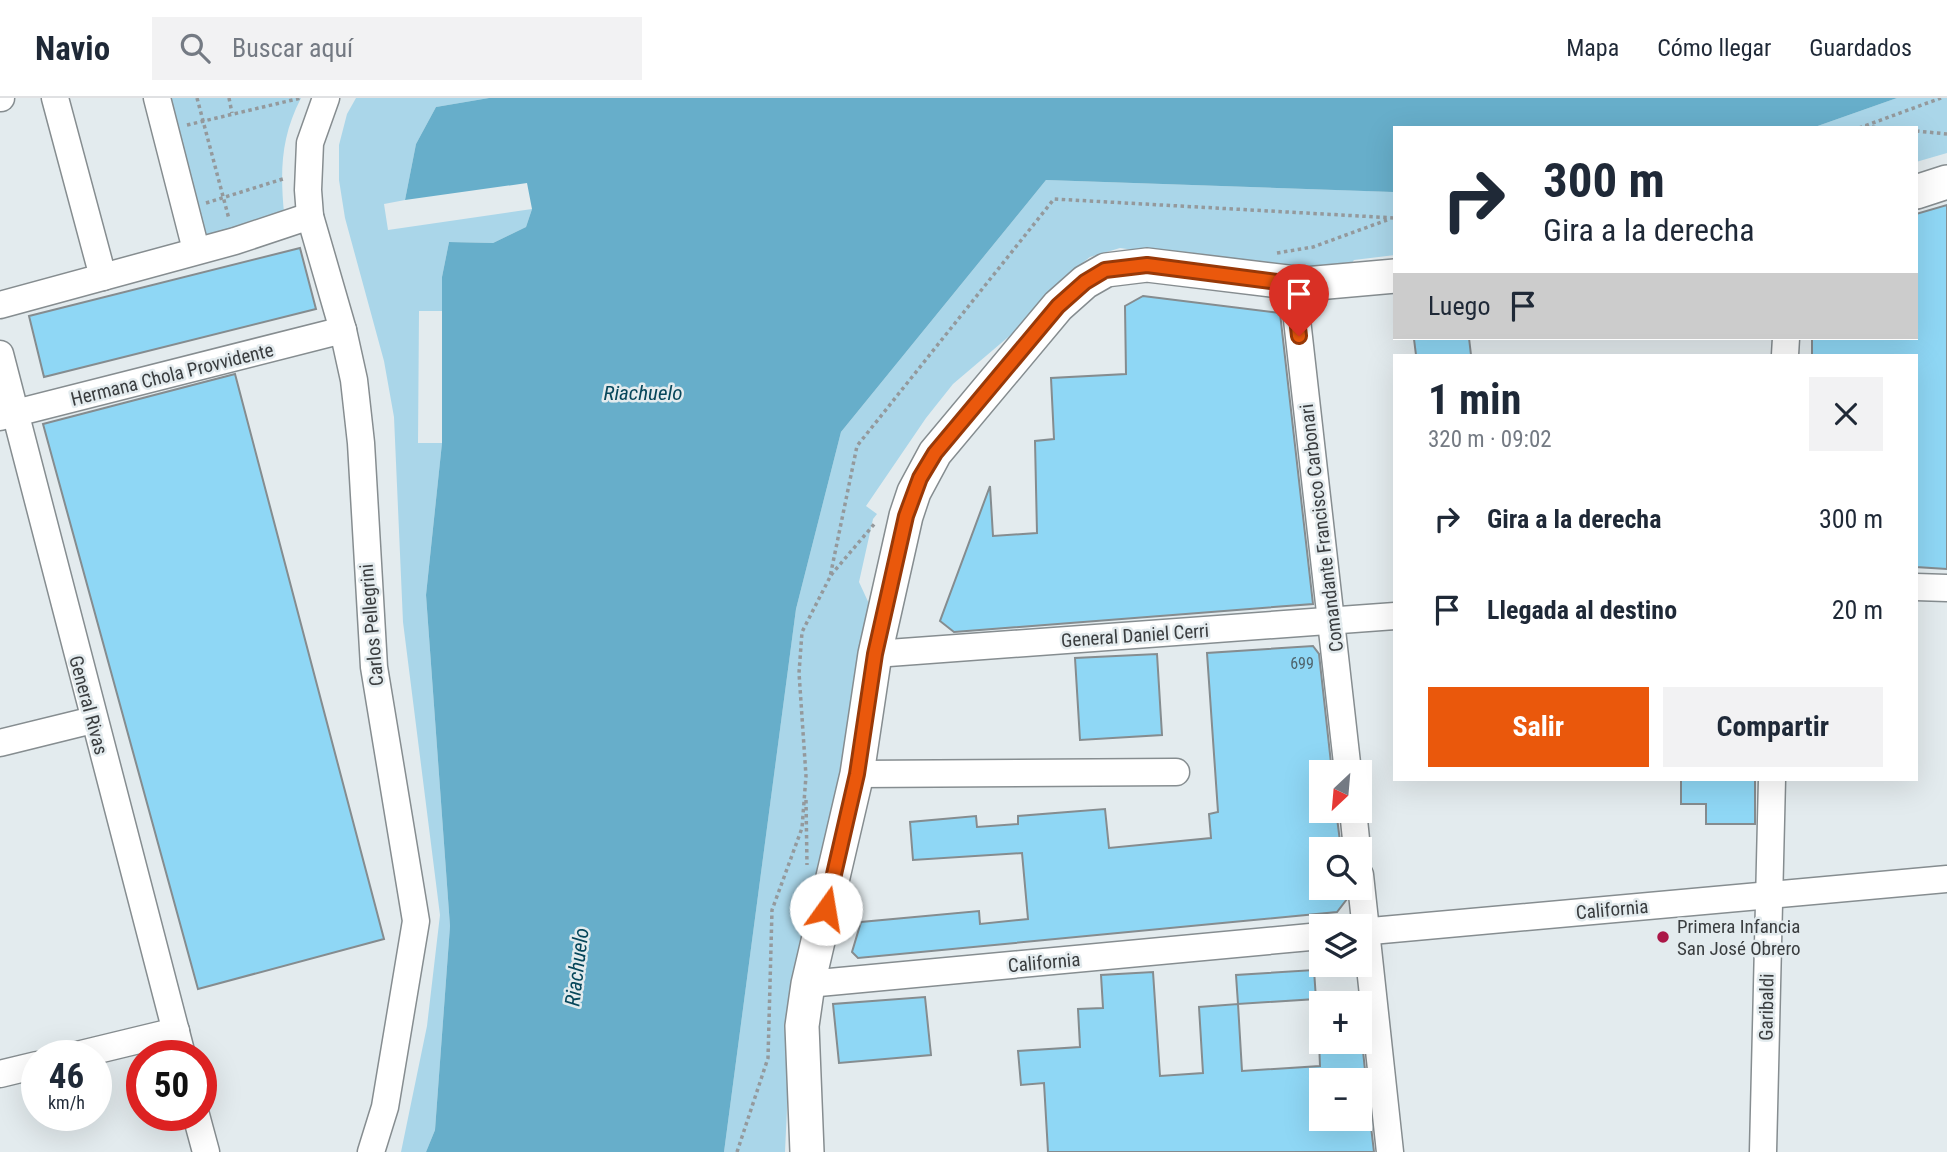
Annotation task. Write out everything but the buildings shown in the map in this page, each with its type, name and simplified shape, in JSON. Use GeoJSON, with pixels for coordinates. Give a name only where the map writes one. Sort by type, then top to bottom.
{"type":"FeatureCollection","features":[{"type":"Feature","properties":{"kind":"main road"},"geometry":{"type":"LineString","coordinates":[[1918,191],[1947,182]]}},
{"type":"Feature","properties":{"kind":"main road"},"geometry":{"type":"LineString","coordinates":[[807,1152],[802,1026],[808,984],[857,774],[875,654],[906,516],[920,478],[935,453],[1058,306],[1096,275],[1132,265],[1293,284],[1393,276]]}},
{"type":"Feature","properties":{"kind":"street"},"geometry":{"type":"LineString","coordinates":[[55,98],[103,276]]}},
{"type":"Feature","properties":{"kind":"street"},"geometry":{"type":"LineString","coordinates":[[157,98],[196,250]]}},
{"type":"Feature","properties":{"kind":"street","name":"Carlos Pellegrini"},"geometry":{"type":"LineString","coordinates":[[326,98],[310,143],[310,216],[343,330],[354,380],[361,443],[374,667],[416,921],[385,1107],[370,1152]]}},
{"type":"Feature","properties":{"kind":"street"},"geometry":{"type":"LineString","coordinates":[[0,305],[234,241],[310,216]]}},
{"type":"Feature","properties":{"kind":"street","name":"Comandante Francisco Carbonari"},"geometry":{"type":"LineString","coordinates":[[1293,284],[1348,760]]}},
{"type":"Feature","properties":{"kind":"street","name":"Hermana Chola Provvidente"},"geometry":{"type":"LineString","coordinates":[[7,415],[343,330]]}},
{"type":"Feature","properties":{"kind":"street","name":"General Rivas"},"geometry":{"type":"LineString","coordinates":[[0,354],[7,415],[93,720],[178,1040]]}},
{"type":"Feature","properties":{"kind":"street"},"geometry":{"type":"LineString","coordinates":[[1918,587],[1947,588]]}},
{"type":"Feature","properties":{"kind":"street","name":"General Daniel Cerri"},"geometry":{"type":"LineString","coordinates":[[875,654],[1393,616]]}},
{"type":"Feature","properties":{"kind":"street"},"geometry":{"type":"LineString","coordinates":[[0,743],[93,720]]}},
{"type":"Feature","properties":{"kind":"street"},"geometry":{"type":"LineString","coordinates":[[857,774],[1176,772]]}},
{"type":"Feature","properties":{"kind":"street","name":"Garibaldi"},"geometry":{"type":"LineString","coordinates":[[1763,1152],[1772,781]]}},
{"type":"Feature","properties":{"kind":"street","name":"California"},"geometry":{"type":"LineString","coordinates":[[1372,931],[1947,879]]}},
{"type":"Feature","properties":{"kind":"street","name":"California"},"geometry":{"type":"LineString","coordinates":[[808,984],[1309,937]]}},
{"type":"Feature","properties":{"kind":"street"},"geometry":{"type":"LineString","coordinates":[[1369,977],[1390,1152]]}},
{"type":"Feature","properties":{"kind":"street"},"geometry":{"type":"LineString","coordinates":[[0,1074],[21,1069]]}},
{"type":"Feature","properties":{"kind":"street"},"geometry":{"type":"LineString","coordinates":[[201,1131],[206,1152]]}},
{"type":"Feature","properties":{"kind":"path"},"geometry":{"type":"LineString","coordinates":[[197,98],[234,241]]}},
{"type":"Feature","properties":{"kind":"path"},"geometry":{"type":"LineString","coordinates":[[229,98],[232,113]]}},
{"type":"Feature","properties":{"kind":"path"},"geometry":{"type":"LineString","coordinates":[[166,131],[301,98]]}},
{"type":"Feature","properties":{"kind":"path"},"geometry":{"type":"LineString","coordinates":[[1864,126],[1941,98]]}},
{"type":"Feature","properties":{"kind":"path"},"geometry":{"type":"LineString","coordinates":[[1918,131],[1947,134]]}},
{"type":"Feature","properties":{"kind":"path"},"geometry":{"type":"LineString","coordinates":[[186,209],[308,171]]}},
{"type":"Feature","properties":{"kind":"path"},"geometry":{"type":"LineString","coordinates":[[737,1152],[768,1058],[772,910],[802,828],[806,776],[799,673],[802,632],[830,577],[857,446],[1054,199],[1393,219]]}},
{"type":"Feature","properties":{"kind":"path"},"geometry":{"type":"LineString","coordinates":[[1273,254],[1313,247],[1393,219]]}},
{"type":"Feature","properties":{"kind":"shaded area"},"geometry":{"type":"Polygon","coordinates":[[[164,98],[301,98],[286,140],[282,182],[284,213],[203,238],[164,98]]]}},
{"type":"Feature","properties":{"kind":"shaded area"},"geometry":{"type":"Polygon","coordinates":[[[356,98],[489,98],[436,107],[416,144],[405,200],[384,204],[388,230],[532,209],[526,227],[493,243],[449,242],[442,277],[443,311],[419,311],[418,443],[442,443],[426,595],[450,926],[435,1130],[426,1152],[401,1152],[427,1026],[440,915],[403,622],[394,417],[384,361],[345,218],[339,180],[339,145],[347,114],[356,98]]]}},
{"type":"Feature","properties":{"kind":"shaded area"},"geometry":{"type":"Polygon","coordinates":[[[1897,98],[1947,98],[1947,153],[1918,161],[1918,126],[1818,126],[1897,98]]]}},
{"type":"Feature","properties":{"kind":"shaded area"},"geometry":{"type":"Polygon","coordinates":[[[1046,180],[1393,192],[1393,255],[1354,260],[1344,273],[1291,272],[1120,248],[1090,257],[1063,278],[1040,310],[953,384],[926,418],[866,506],[877,514],[873,519],[859,582],[871,608],[855,717],[791,1022],[785,1152],[724,1152],[796,609],[841,432],[1046,180]]]}},
{"type":"Feature","properties":{"kind":"water","name":"Riachuelo"},"geometry":{"type":"Polygon","coordinates":[[[489,98],[1897,98],[1818,126],[1393,126],[1393,192],[1046,180],[841,432],[796,609],[724,1152],[426,1152],[435,1130],[450,926],[426,595],[442,443],[442,277],[449,242],[493,243],[526,227],[532,209],[527,183],[405,200],[416,144],[436,107],[489,98]]]}},
{"type":"Feature","properties":{"kind":"place","name":"Primera Infancia San José Obrero"},"geometry":{"type":"Point","coordinates":[1663,937]}},
{"type":"Feature","properties":{"kind":"route"},"geometry":{"type":"LineString","coordinates":[[826,909],[857,774],[875,654],[908,506],[935,453],[963,419],[1058,306],[1085,282],[1105,270],[1147,265],[1293,284],[1299,336]]}}]}
